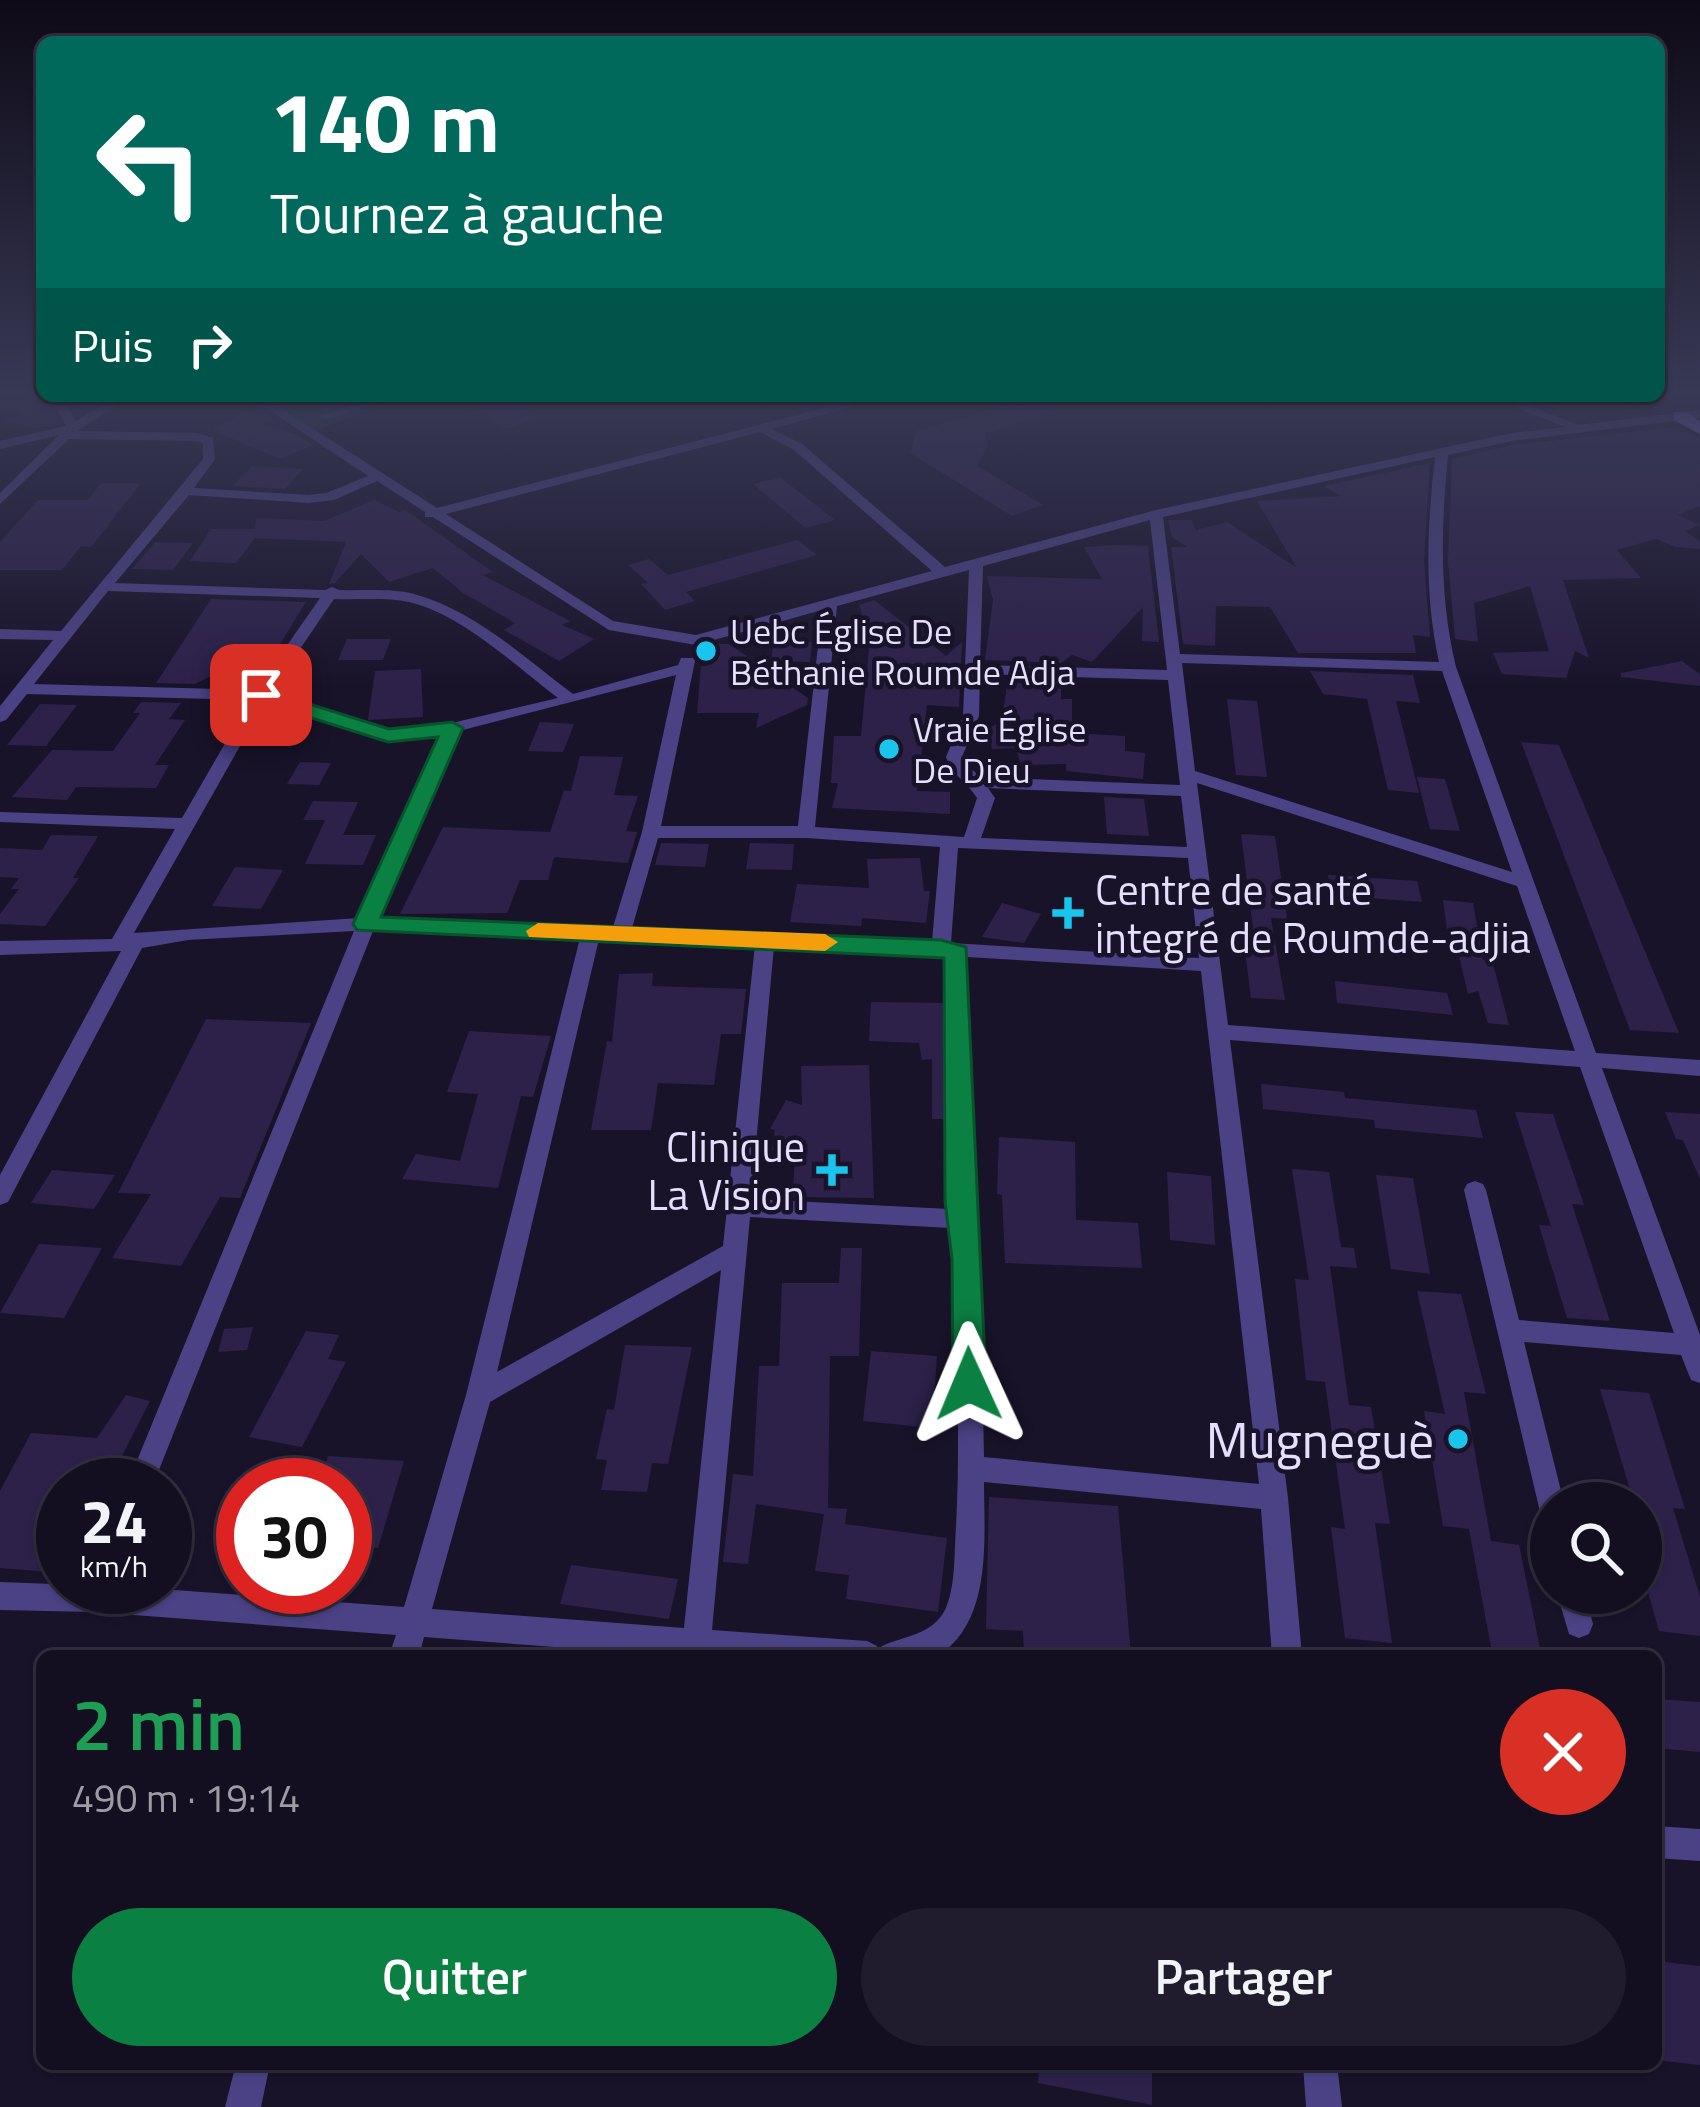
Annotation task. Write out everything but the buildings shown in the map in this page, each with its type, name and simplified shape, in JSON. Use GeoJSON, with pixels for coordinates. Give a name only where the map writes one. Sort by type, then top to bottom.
{"type":"FeatureCollection","features":[{"type":"Feature","properties":{"kind":"street"},"geometry":{"type":"LineString","coordinates":[[0,717],[184,491],[309,499],[343,490]]}},
{"type":"Feature","properties":{"kind":"street"},"geometry":{"type":"LineString","coordinates":[[394,490],[609,625],[696,640],[1156,514],[1265,490]]}},
{"type":"Feature","properties":{"kind":"street"},"geometry":{"type":"LineString","coordinates":[[430,514],[523,490]]}},
{"type":"Feature","properties":{"kind":"street"},"geometry":{"type":"LineString","coordinates":[[848,490],[942,572]]}},
{"type":"Feature","properties":{"kind":"street"},"geometry":{"type":"LineString","coordinates":[[1438,490],[1437,626],[1448,667],[1695,1346],[1700,1372]]}},
{"type":"Feature","properties":{"kind":"street"},"geometry":{"type":"LineString","coordinates":[[1156,514],[1274,1498],[1287,1650]]}},
{"type":"Feature","properties":{"kind":"street"},"geometry":{"type":"LineString","coordinates":[[926,1650],[958,1619],[968,1552],[968,1259],[961,1219],[949,951],[960,844],[985,806],[976,782],[957,766],[954,757],[971,716],[976,563]]}},
{"type":"Feature","properties":{"kind":"street"},"geometry":{"type":"LineString","coordinates":[[104,586],[409,597],[433,605],[492,640],[570,700]]}},
{"type":"Feature","properties":{"kind":"street"},"geometry":{"type":"LineString","coordinates":[[0,1196],[190,824],[261,695],[332,591]]}},
{"type":"Feature","properties":{"kind":"street"},"geometry":{"type":"LineString","coordinates":[[806,832],[830,602]]}},
{"type":"Feature","properties":{"kind":"street"},"geometry":{"type":"LineString","coordinates":[[0,634],[62,636]]}},
{"type":"Feature","properties":{"kind":"street"},"geometry":{"type":"LineString","coordinates":[[620,934],[650,832],[685,668],[696,640]]}},
{"type":"Feature","properties":{"kind":"street"},"geometry":{"type":"LineString","coordinates":[[972,669],[1448,667]]}},
{"type":"Feature","properties":{"kind":"street"},"geometry":{"type":"LineString","coordinates":[[23,689],[261,695],[388,736],[452,728],[685,668]]}},
{"type":"Feature","properties":{"kind":"street"},"geometry":{"type":"LineString","coordinates":[[151,1458],[366,924],[452,728]]}},
{"type":"Feature","properties":{"kind":"street"},"geometry":{"type":"LineString","coordinates":[[976,782],[1188,782],[1526,883]]}},
{"type":"Feature","properties":{"kind":"street"},"geometry":{"type":"LineString","coordinates":[[0,817],[190,824]]}},
{"type":"Feature","properties":{"kind":"street"},"geometry":{"type":"LineString","coordinates":[[650,832],[806,832],[960,844],[1197,853]]}},
{"type":"Feature","properties":{"kind":"street"},"geometry":{"type":"LineString","coordinates":[[0,948],[366,924],[765,939],[1210,965]]}},
{"type":"Feature","properties":{"kind":"street"},"geometry":{"type":"LineString","coordinates":[[406,1650],[479,1395],[591,933]]}},
{"type":"Feature","properties":{"kind":"street"},"geometry":{"type":"LineString","coordinates":[[697,1640],[765,939]]}},
{"type":"Feature","properties":{"kind":"street"},"geometry":{"type":"LineString","coordinates":[[1219,1032],[1700,1068]]}},
{"type":"Feature","properties":{"kind":"street"},"geometry":{"type":"LineString","coordinates":[[1475,1190],[1545,1482]]}},
{"type":"Feature","properties":{"kind":"street"},"geometry":{"type":"LineString","coordinates":[[737,1207],[961,1219]]}},
{"type":"Feature","properties":{"kind":"street"},"geometry":{"type":"LineString","coordinates":[[479,1395],[736,1250]]}},
{"type":"Feature","properties":{"kind":"street"},"geometry":{"type":"LineString","coordinates":[[1509,1330],[1695,1346]]}},
{"type":"Feature","properties":{"kind":"street"},"geometry":{"type":"LineString","coordinates":[[971,1468],[1274,1498]]}},
{"type":"Feature","properties":{"kind":"street"},"geometry":{"type":"LineString","coordinates":[[0,1596],[36,1595]]}},
{"type":"Feature","properties":{"kind":"street"},"geometry":{"type":"LineString","coordinates":[[192,1601],[803,1650]]}},
{"type":"Feature","properties":{"kind":"street"},"geometry":{"type":"LineString","coordinates":[[1576,1614],[1579,1624]]}},
{"type":"Feature","properties":{"kind":"street"},"geometry":{"type":"LineString","coordinates":[[1662,1842],[1700,1845]]}},
{"type":"Feature","properties":{"kind":"street"},"geometry":{"type":"LineString","coordinates":[[243,2107],[252,2070]]}},
{"type":"Feature","properties":{"kind":"street"},"geometry":{"type":"LineString","coordinates":[[1321,2070],[1324,2107]]}},
{"type":"Feature","properties":{"kind":"slow traffic"},"geometry":{"type":"LineString","coordinates":[[538,931],[825,942]]}},
{"type":"Feature","properties":{"kind":"place","name":"Uebc Église De Béthanie Roumde Adja"},"geometry":{"type":"Point","coordinates":[706,651]}},
{"type":"Feature","properties":{"kind":"place","name":"Vraie Église De Dieu"},"geometry":{"type":"Point","coordinates":[889,749]}},
{"type":"Feature","properties":{"kind":"place","name":"Centre de santé integré de Roumde-adjia"},"geometry":{"type":"Point","coordinates":[1068,913]}},
{"type":"Feature","properties":{"kind":"place","name":"Clinique La Vision"},"geometry":{"type":"Point","coordinates":[832,1170]}},
{"type":"Feature","properties":{"kind":"place","name":"Mugneguè"},"geometry":{"type":"Point","coordinates":[1458,1439]}},
{"type":"Feature","properties":{"kind":"route"},"geometry":{"type":"LineString","coordinates":[[261,695],[388,736],[452,728],[366,924],[765,939],[941,948],[957,953],[960,1201],[968,1259],[969,1384]]}}]}
